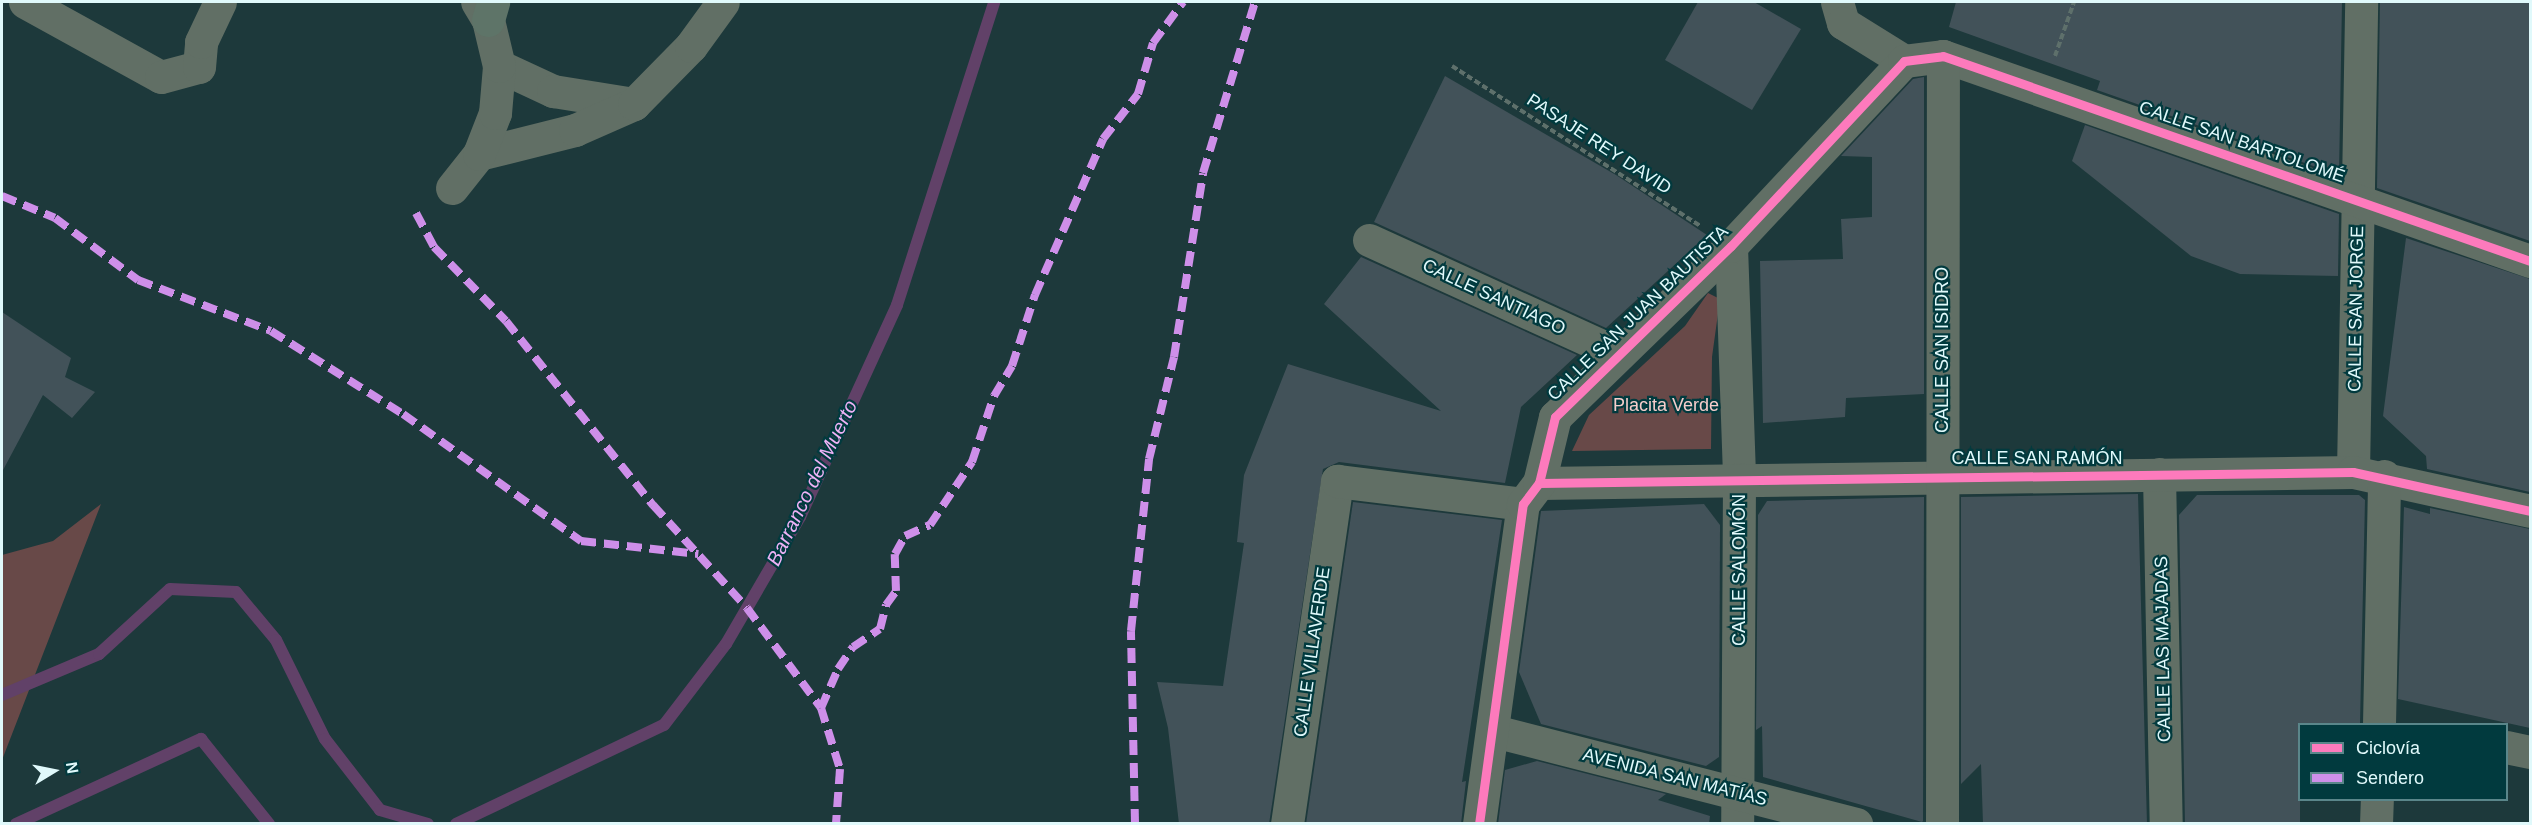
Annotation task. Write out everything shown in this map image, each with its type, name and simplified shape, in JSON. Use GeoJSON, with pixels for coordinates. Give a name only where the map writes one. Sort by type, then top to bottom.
{"type":"FeatureCollection","features":[{"type":"Feature","properties":{"kind":"street"},"geometry":{"type":"LineString","coordinates":[[26,2],[161,77],[198,67],[201,42],[213,5]]}},
{"type":"Feature","properties":{"kind":"street"},"geometry":{"type":"LineString","coordinates":[[479,154],[575,130],[634,104],[691,46],[723,2]]}},
{"type":"Feature","properties":{"kind":"street"},"geometry":{"type":"LineString","coordinates":[[1837,2],[1843,23],[1904,61],[1943,56]]}},
{"type":"Feature","properties":{"kind":"street","name":"CALLE SAN JORGE"},"geometry":{"type":"LineString","coordinates":[[2361,2],[2357,199],[2369,474],[2387,723]]}},
{"type":"Feature","properties":{"kind":"street"},"geometry":{"type":"LineString","coordinates":[[452,188],[479,154],[495,113],[499,66],[486,8]]}},
{"type":"Feature","properties":{"kind":"street","name":"CALLE SAN BARTOLOMÉ"},"geometry":{"type":"LineString","coordinates":[[1943,56],[2530,261]]}},
{"type":"Feature","properties":{"kind":"street","name":"CALLE SAN ISIDRO"},"geometry":{"type":"LineString","coordinates":[[1942,824],[1943,56]]}},
{"type":"Feature","properties":{"kind":"street","name":"CALLE SAN JUAN BAUTISTA"},"geometry":{"type":"LineString","coordinates":[[1479,824],[1531,493],[1555,417],[1731,246],[1904,61]]}},
{"type":"Feature","properties":{"kind":"street"},"geometry":{"type":"LineString","coordinates":[[499,66],[553,91],[634,104]]}},
{"type":"Feature","properties":{"kind":"street","name":"CALLE SANTIAGO"},"geometry":{"type":"LineString","coordinates":[[1369,240],[1618,354]]}},
{"type":"Feature","properties":{"kind":"street","name":"CALLE SALOMÓN"},"geometry":{"type":"LineString","coordinates":[[1731,246],[1739,479],[1738,809]]}},
{"type":"Feature","properties":{"kind":"street","name":"CALLE LAS MAJADAS"},"geometry":{"type":"LineString","coordinates":[[2159,474],[2166,824]]}},
{"type":"Feature","properties":{"kind":"street","name":"CALLE SAN RAMÓN"},"geometry":{"type":"LineString","coordinates":[[1337,481],[1531,493],[1739,479],[1942,475],[2369,474],[2530,511]]}},
{"type":"Feature","properties":{"kind":"street","name":"CALLE VILLAVERDE"},"geometry":{"type":"LineString","coordinates":[[1287,824],[1337,481]]}},
{"type":"Feature","properties":{"kind":"street","name":"AVENIDA SAN MATÍAS"},"geometry":{"type":"LineString","coordinates":[[1494,731],[1738,809],[1856,824]]}},
{"type":"Feature","properties":{"kind":"street"},"geometry":{"type":"LineString","coordinates":[[2508,747],[2530,752]]}},
{"type":"Feature","properties":{"kind":"street"},"geometry":{"type":"LineString","coordinates":[[2376,824],[2377,801]]}},
{"type":"Feature","properties":{"kind":"path"},"geometry":{"type":"LineString","coordinates":[[2043,91],[2074,2]]}},
{"type":"Feature","properties":{"kind":"green space","name":"Placita Verde"},"geometry":{"type":"Polygon","coordinates":[[[1708,293],[1720,299],[1712,357],[1711,449],[1572,451],[1589,415],[1685,326],[1708,293]]]}},
{"type":"Feature","properties":{"kind":"green space"},"geometry":{"type":"Polygon","coordinates":[[[101,504],[2,760],[2,555],[53,541],[101,504]]]}},
{"type":"Feature","properties":{"kind":"building"},"geometry":{"type":"Polygon","coordinates":[[[1698,2],[1754,2],[1801,29],[1752,110],[1665,60],[1698,2]]]}},
{"type":"Feature","properties":{"kind":"building"},"geometry":{"type":"Polygon","coordinates":[[[1956,2],[2342,2],[2339,175],[2097,90],[2100,81],[1949,27],[1956,2]]]}},
{"type":"Feature","properties":{"kind":"building"},"geometry":{"type":"Polygon","coordinates":[[[2380,2],[2530,2],[2530,241],[2377,188],[2380,2]]]}},
{"type":"Feature","properties":{"kind":"building"},"geometry":{"type":"Polygon","coordinates":[[[1445,76],[1616,175],[1707,235],[1606,328],[1374,222],[1445,76]]]}},
{"type":"Feature","properties":{"kind":"building"},"geometry":{"type":"Polygon","coordinates":[[[1924,77],[1924,394],[1846,398],[1845,417],[1763,423],[1760,261],[1843,259],[1841,219],[1872,217],[1872,157],[1841,156],[1913,79],[1924,77]]]}},
{"type":"Feature","properties":{"kind":"building"},"geometry":{"type":"Polygon","coordinates":[[[2085,125],[2339,214],[2338,276],[2240,274],[2191,256],[2072,161],[2085,125]]]}},
{"type":"Feature","properties":{"kind":"building"},"geometry":{"type":"Polygon","coordinates":[[[2406,238],[2530,279],[2530,492],[2427,469],[2426,456],[2383,416],[2406,238]]]}},
{"type":"Feature","properties":{"kind":"building"},"geometry":{"type":"Polygon","coordinates":[[[1361,257],[1577,355],[1521,407],[1505,483],[1339,462],[1323,469],[1269,824],[1179,824],[1168,728],[1157,682],[1223,686],[1244,543],[1237,542],[1244,475],[1288,364],[1441,411],[1324,304],[1361,257]]]}},
{"type":"Feature","properties":{"kind":"building"},"geometry":{"type":"Polygon","coordinates":[[[2,312],[71,358],[65,377],[95,392],[72,418],[43,395],[2,472],[2,312]]]}},
{"type":"Feature","properties":{"kind":"building"},"geometry":{"type":"Polygon","coordinates":[[[2138,494],[2147,824],[1983,824],[1981,764],[1961,784],[1961,497],[2138,494]]]}},
{"type":"Feature","properties":{"kind":"building"},"geometry":{"type":"Polygon","coordinates":[[[2197,495],[2359,495],[2365,500],[2360,723],[2298,723],[2300,824],[2185,824],[2179,515],[2197,495]]]}},
{"type":"Feature","properties":{"kind":"building"},"geometry":{"type":"Polygon","coordinates":[[[1924,497],[1922,822],[1763,777],[1762,726],[1756,730],[1758,515],[1767,501],[1924,497]]]}},
{"type":"Feature","properties":{"kind":"building"},"geometry":{"type":"Polygon","coordinates":[[[1353,502],[1502,520],[1462,782],[1466,781],[1461,824],[1306,824],[1353,502]]]}},
{"type":"Feature","properties":{"kind":"building"},"geometry":{"type":"Polygon","coordinates":[[[1704,504],[1720,525],[1719,757],[1706,766],[1541,724],[1519,672],[1541,511],[1704,504]]]}},
{"type":"Feature","properties":{"kind":"building"},"geometry":{"type":"Polygon","coordinates":[[[2404,507],[2430,514],[2430,508],[2530,529],[2530,728],[2398,699],[2404,507]]]}},
{"type":"Feature","properties":{"kind":"building"},"geometry":{"type":"Polygon","coordinates":[[[1537,761],[1666,794],[1658,800],[1710,816],[1709,824],[1498,824],[1505,770],[1537,761]]]}},
{"type":"Feature","properties":{"kind":"waterway","name":"Barranco del Muerto"},"geometry":{"type":"LineString","coordinates":[[456,824],[664,725],[726,644],[800,517],[897,305],[994,2]]}},
{"type":"Feature","properties":{"kind":"waterway","name":"Barranco del Muerto"},"geometry":{"type":"LineString","coordinates":[[2,695],[99,654],[170,589],[236,592],[276,640],[325,739],[380,810],[428,824]]}},
{"type":"Feature","properties":{"kind":"waterway"},"geometry":{"type":"LineString","coordinates":[[16,824],[201,739],[269,824]]}},
{"type":"Feature","properties":{"kind":"marked path"},"geometry":{"type":"LineString","coordinates":[[821,708],[838,669],[853,647],[880,629],[886,605],[896,591],[895,554],[905,536],[930,525],[972,462],[994,396],[1012,366],[1035,295],[1103,139],[1138,94],[1153,43],[1183,2]]}},
{"type":"Feature","properties":{"kind":"marked path"},"geometry":{"type":"LineString","coordinates":[[1135,824],[1131,631],[1149,459],[1174,357],[1203,173],[1255,2]]}},
{"type":"Feature","properties":{"kind":"marked path"},"geometry":{"type":"LineString","coordinates":[[2,196],[55,218],[138,280],[271,331],[403,414],[581,541],[698,554]]}},
{"type":"Feature","properties":{"kind":"marked path"},"geometry":{"type":"LineString","coordinates":[[416,213],[434,247],[506,321],[653,505],[747,608],[821,708],[840,769],[836,824]]}},
{"type":"Feature","properties":{"kind":"cycle path"},"geometry":{"type":"LineString","coordinates":[[1479,824],[1523,504],[1539,483],[1555,417],[1731,246],[1904,61],[1943,56],[2530,261]]}},
{"type":"Feature","properties":{"kind":"cycle path"},"geometry":{"type":"LineString","coordinates":[[1539,483],[2353,472],[2530,511]]}}]}
